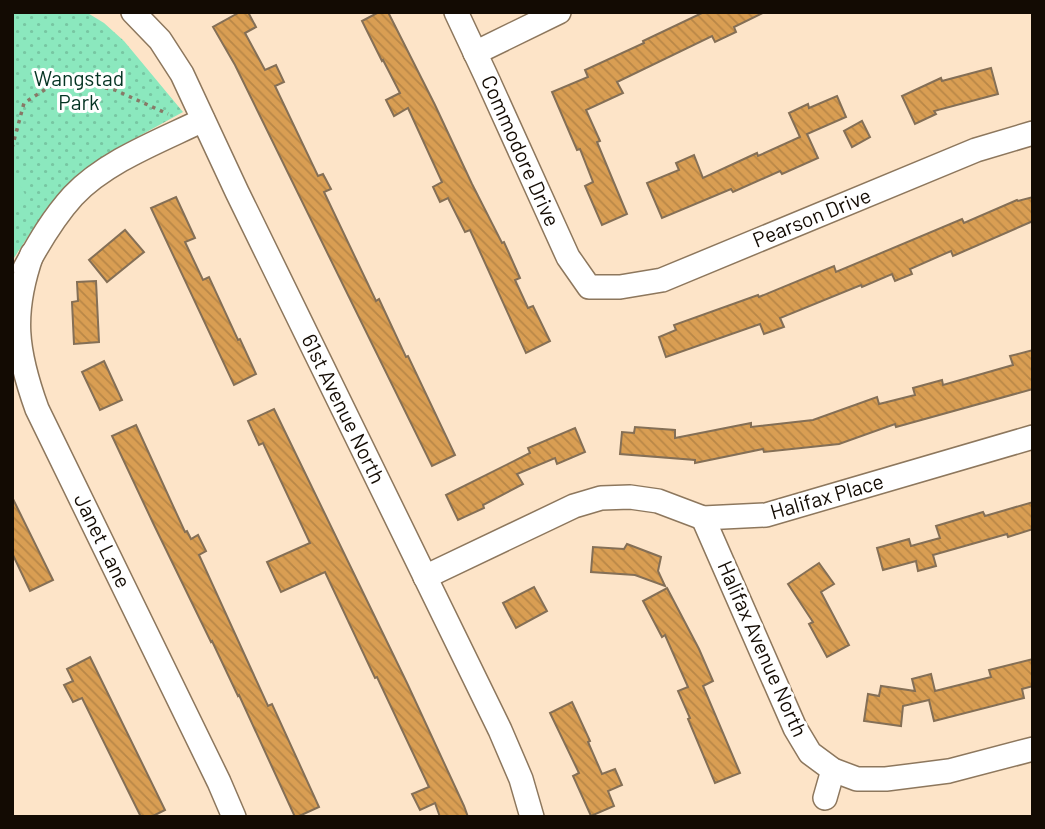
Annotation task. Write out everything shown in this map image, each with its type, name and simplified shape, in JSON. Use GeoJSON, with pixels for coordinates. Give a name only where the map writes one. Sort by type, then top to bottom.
{"type":"FeatureCollection","features":[{"type":"Feature","properties":{"kind":"street","name":"61st Avenue North"},"geometry":{"type":"LineString","coordinates":[[133,12],[160,40],[182,74],[500,730],[521,779],[532,817]]}},
{"type":"Feature","properties":{"kind":"street","name":"Commodore Drive"},"geometry":{"type":"LineString","coordinates":[[456,12],[568,257],[589,286]]}},
{"type":"Feature","properties":{"kind":"street"},"geometry":{"type":"LineString","coordinates":[[475,53],[559,12]]}},
{"type":"Feature","properties":{"kind":"street"},"geometry":{"type":"LineString","coordinates":[[12,284],[19,278],[51,222],[75,194],[122,160],[203,120]]}},
{"type":"Feature","properties":{"kind":"street","name":"Pearson Drive"},"geometry":{"type":"LineString","coordinates":[[589,286],[620,287],[662,280],[976,150],[1033,133]]}},
{"type":"Feature","properties":{"kind":"street","name":"Janet Lane"},"geometry":{"type":"LineString","coordinates":[[32,254],[23,279],[19,306],[19,341],[25,376],[37,409],[234,817]]}},
{"type":"Feature","properties":{"kind":"street","name":"Halifax Place"},"geometry":{"type":"LineString","coordinates":[[425,577],[574,506],[601,498],[630,497],[658,501],[703,518],[766,515],[1033,437]]}},
{"type":"Feature","properties":{"kind":"street","name":"Halifax Avenue North"},"geometry":{"type":"LineString","coordinates":[[703,518],[794,728],[810,753],[833,771],[857,779],[886,779],[949,771],[1033,750]]}},
{"type":"Feature","properties":{"kind":"street"},"geometry":{"type":"LineString","coordinates":[[825,798],[833,771]]}},
{"type":"Feature","properties":{"kind":"path"},"geometry":{"type":"LineString","coordinates":[[12,148],[24,103],[63,78],[115,90],[168,114]]}},
{"type":"Feature","properties":{"kind":"green space","name":"Wangstad Park"},"geometry":{"type":"Polygon","coordinates":[[[12,12],[86,12],[104,23],[124,41],[183,112],[110,152],[46,209],[12,261],[12,12]]]}},
{"type":"Feature","properties":{"kind":"green space"},"geometry":{"type":"Polygon","coordinates":[[[12,172],[26,196],[12,205],[12,172]]]}},
{"type":"Feature","properties":{"kind":"building"},"geometry":{"type":"Polygon","coordinates":[[[240,12],[248,12],[256,27],[245,33],[265,70],[276,65],[284,82],[275,86],[318,176],[323,174],[331,189],[324,192],[455,455],[432,466],[235,65],[213,27],[240,12]]]}},
{"type":"Feature","properties":{"kind":"building"},"geometry":{"type":"Polygon","coordinates":[[[379,12],[388,12],[472,184],[502,243],[504,242],[520,278],[515,280],[528,308],[533,306],[550,341],[526,353],[470,230],[465,232],[448,198],[440,202],[433,187],[442,182],[408,108],[394,116],[386,100],[400,93],[362,21],[379,12]]]}},
{"type":"Feature","properties":{"kind":"building"},"geometry":{"type":"Polygon","coordinates":[[[704,12],[765,12],[734,27],[736,32],[715,42],[712,36],[617,82],[623,93],[586,110],[627,214],[602,225],[585,186],[593,182],[552,92],[588,77],[585,70],[704,12]]]}},
{"type":"Feature","properties":{"kind":"building"},"geometry":{"type":"Polygon","coordinates":[[[991,68],[998,94],[934,111],[936,114],[915,124],[902,96],[941,78],[942,81],[991,68]]]}},
{"type":"Feature","properties":{"kind":"building"},"geometry":{"type":"Polygon","coordinates":[[[837,96],[846,117],[807,134],[818,158],[733,192],[731,189],[662,218],[647,183],[679,170],[676,163],[694,155],[703,178],[800,137],[789,113],[808,104],[809,108],[837,96]]]}},
{"type":"Feature","properties":{"kind":"building"},"geometry":{"type":"Polygon","coordinates":[[[862,121],[870,137],[852,147],[844,131],[862,121]]]}},
{"type":"Feature","properties":{"kind":"building"},"geometry":{"type":"Polygon","coordinates":[[[176,197],[195,238],[185,242],[203,280],[209,277],[256,374],[234,385],[151,208],[176,197]]]}},
{"type":"Feature","properties":{"kind":"building"},"geometry":{"type":"Polygon","coordinates":[[[1033,197],[1033,221],[953,256],[951,251],[910,269],[912,274],[895,281],[892,274],[862,287],[861,285],[780,318],[784,327],[764,334],[760,324],[666,357],[659,337],[676,330],[674,325],[758,295],[759,297],[834,266],[836,272],[962,219],[964,223],[1017,200],[1033,197]]]}},
{"type":"Feature","properties":{"kind":"building"},"geometry":{"type":"Polygon","coordinates":[[[125,230],[144,252],[107,282],[89,260],[125,230]]]}},
{"type":"Feature","properties":{"kind":"building"},"geometry":{"type":"Polygon","coordinates":[[[96,281],[99,342],[74,344],[72,302],[78,301],[77,282],[96,281]]]}},
{"type":"Feature","properties":{"kind":"building"},"geometry":{"type":"Polygon","coordinates":[[[1033,350],[1033,389],[896,427],[895,424],[839,444],[764,452],[763,449],[695,463],[695,460],[620,454],[622,432],[634,433],[635,427],[675,430],[675,438],[751,423],[751,427],[813,420],[877,397],[879,404],[915,395],[913,388],[942,380],[943,385],[1013,365],[1010,356],[1033,350]]]}},
{"type":"Feature","properties":{"kind":"building"},"geometry":{"type":"Polygon","coordinates":[[[104,361],[122,400],[100,410],[82,372],[104,361]]]}},
{"type":"Feature","properties":{"kind":"building"},"geometry":{"type":"Polygon","coordinates":[[[274,409],[407,683],[468,817],[440,817],[435,803],[420,810],[412,794],[429,787],[325,572],[281,592],[267,562],[310,543],[263,443],[259,445],[248,421],[274,409]]]}},
{"type":"Feature","properties":{"kind":"building"},"geometry":{"type":"Polygon","coordinates":[[[136,425],[185,532],[187,531],[191,539],[198,535],[206,551],[199,555],[268,706],[272,704],[319,807],[297,817],[112,436],[136,425]]]}},
{"type":"Feature","properties":{"kind":"building"},"geometry":{"type":"Polygon","coordinates":[[[575,428],[585,452],[557,464],[555,458],[517,474],[523,484],[458,520],[446,495],[530,453],[528,448],[575,428]]]}},
{"type":"Feature","properties":{"kind":"building"},"geometry":{"type":"Polygon","coordinates":[[[12,497],[53,580],[30,591],[12,553],[12,497]]]}},
{"type":"Feature","properties":{"kind":"building"},"geometry":{"type":"Polygon","coordinates":[[[1033,502],[1033,529],[933,555],[936,566],[918,571],[916,561],[883,570],[877,548],[909,539],[911,546],[940,538],[936,526],[983,512],[985,516],[1033,502]]]}},
{"type":"Feature","properties":{"kind":"building"},"geometry":{"type":"Polygon","coordinates":[[[627,544],[661,557],[658,571],[665,586],[635,575],[591,572],[593,547],[624,549],[627,544]]]}},
{"type":"Feature","properties":{"kind":"building"},"geometry":{"type":"Polygon","coordinates":[[[819,563],[834,584],[821,592],[849,645],[827,657],[809,624],[813,622],[788,584],[819,563]]]}},
{"type":"Feature","properties":{"kind":"building"},"geometry":{"type":"Polygon","coordinates":[[[534,587],[547,611],[516,628],[503,603],[534,587]]]}},
{"type":"Feature","properties":{"kind":"building"},"geometry":{"type":"Polygon","coordinates":[[[667,588],[713,681],[703,686],[740,773],[715,783],[678,691],[688,687],[665,635],[662,637],[643,601],[667,588]]]}},
{"type":"Feature","properties":{"kind":"building"},"geometry":{"type":"Polygon","coordinates":[[[90,657],[165,810],[151,817],[141,817],[82,698],[73,702],[64,685],[73,681],[67,669],[90,657]]]}},
{"type":"Feature","properties":{"kind":"building"},"geometry":{"type":"Polygon","coordinates":[[[1033,659],[1033,686],[1022,689],[1024,698],[934,721],[929,700],[903,706],[901,726],[864,721],[868,694],[879,696],[881,686],[915,691],[912,679],[931,674],[935,691],[991,677],[989,670],[1033,659]]]}},
{"type":"Feature","properties":{"kind":"building"},"geometry":{"type":"Polygon","coordinates":[[[572,702],[602,774],[615,769],[622,785],[608,791],[614,806],[591,816],[573,776],[579,773],[550,713],[572,702]]]}}]}
